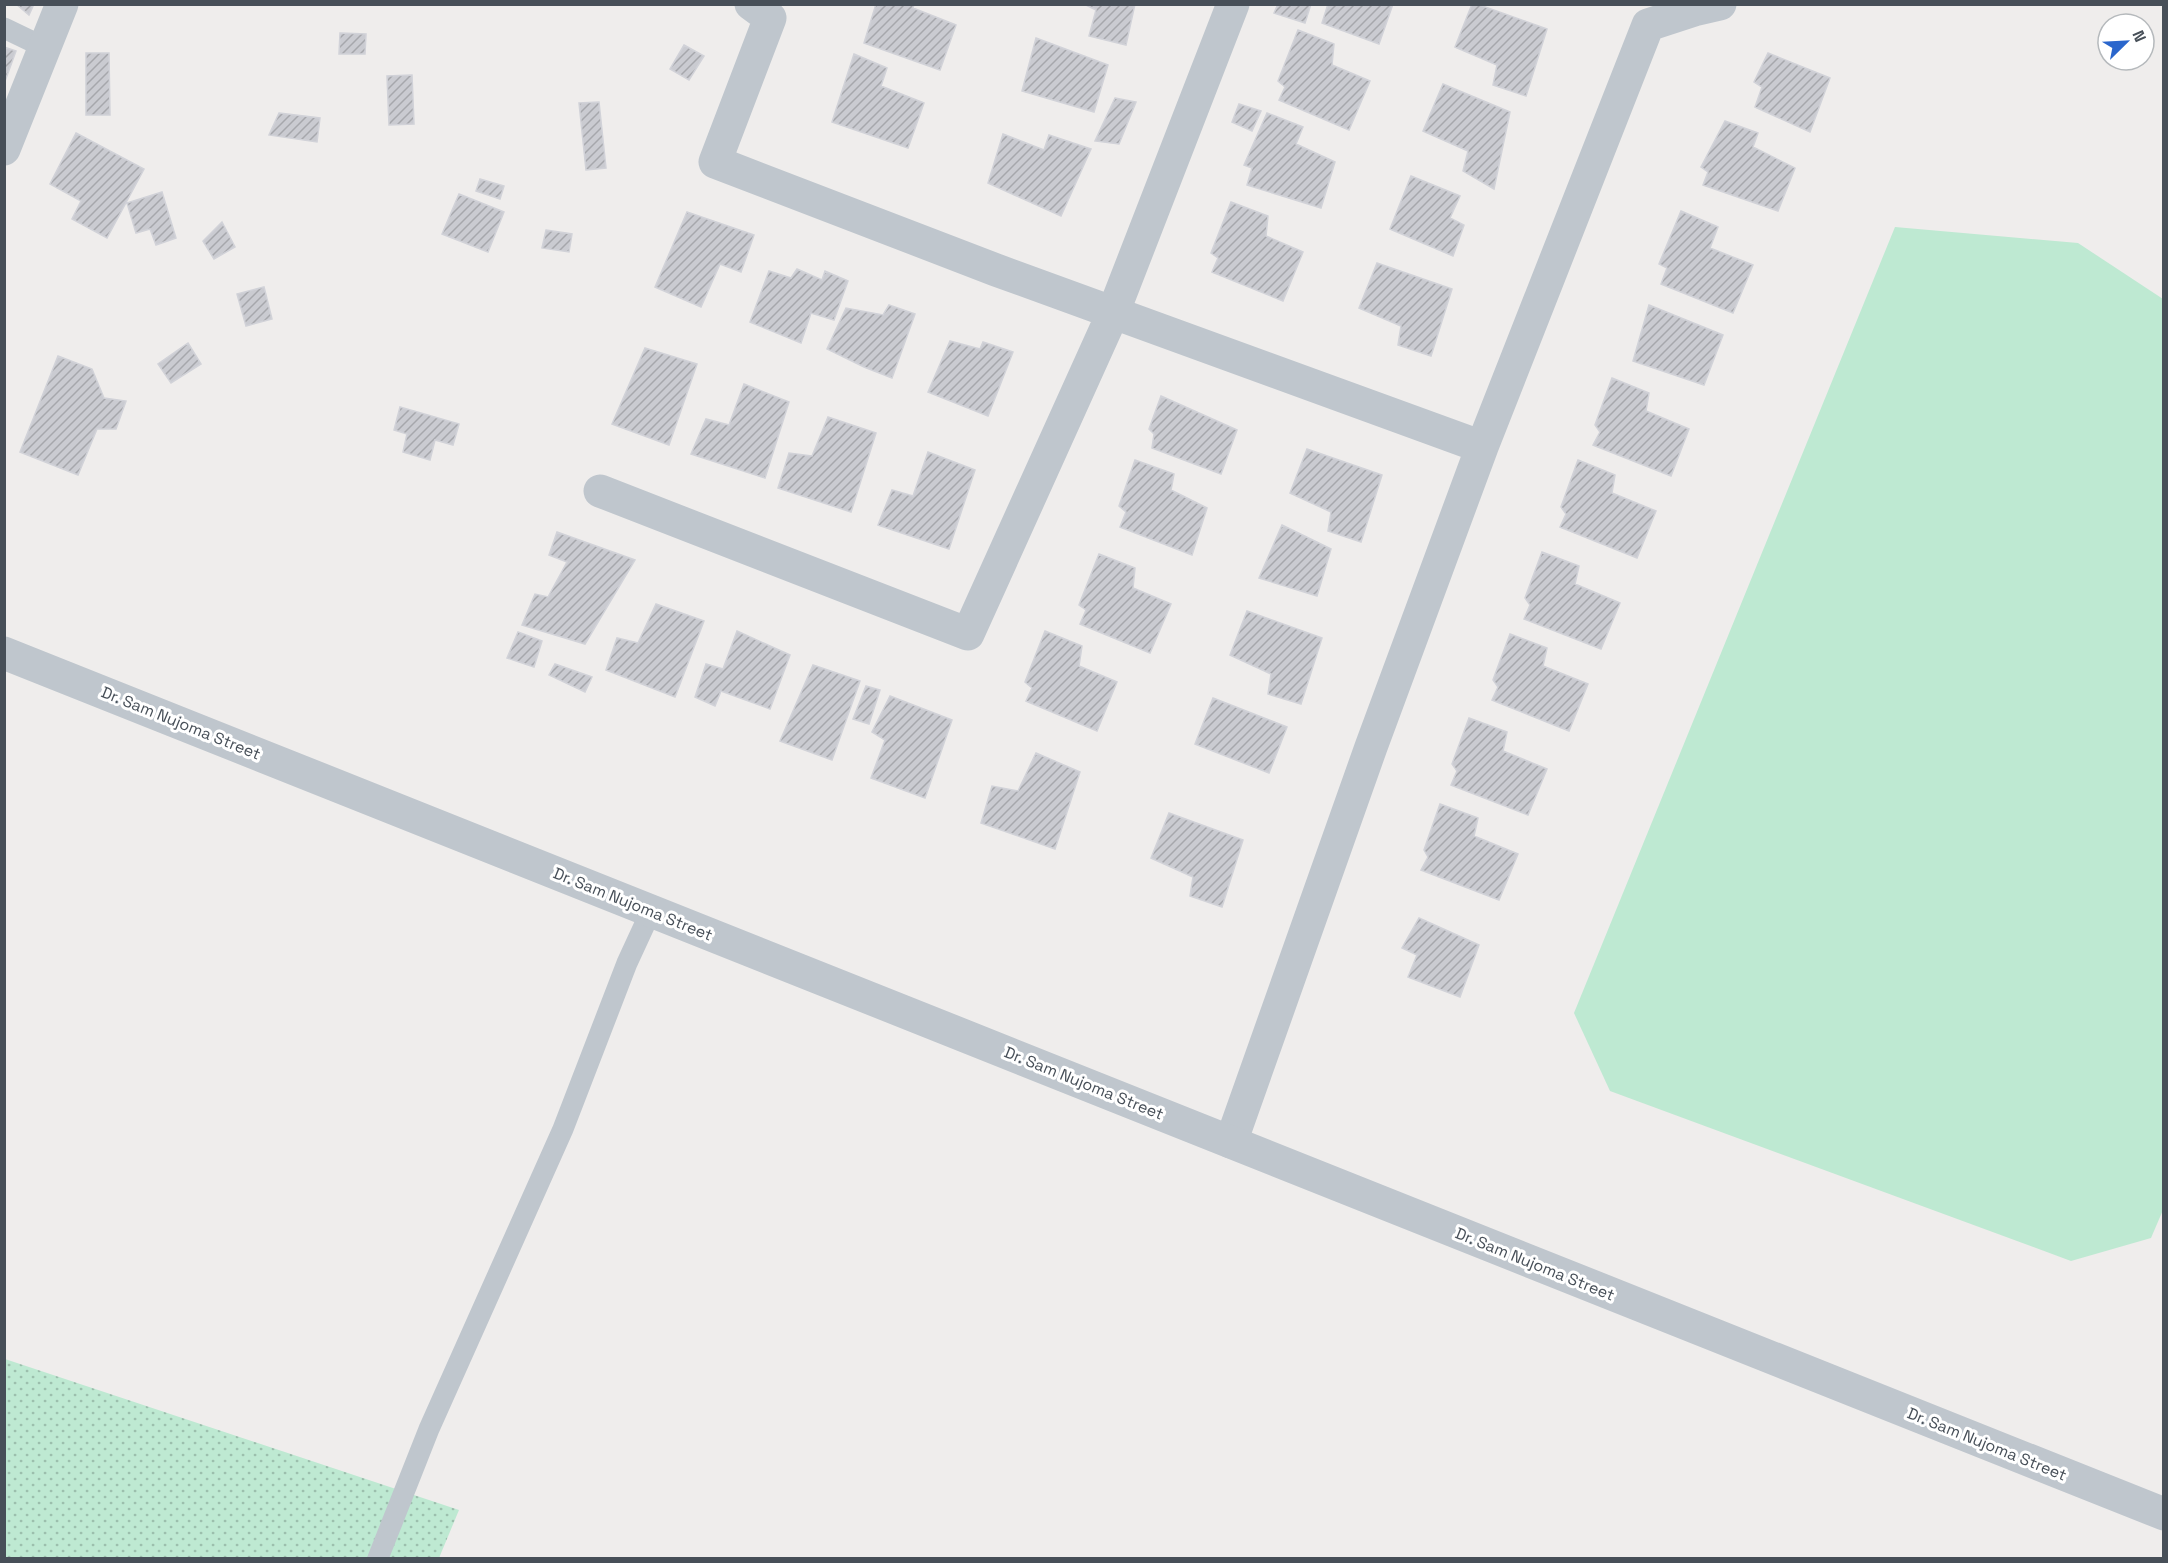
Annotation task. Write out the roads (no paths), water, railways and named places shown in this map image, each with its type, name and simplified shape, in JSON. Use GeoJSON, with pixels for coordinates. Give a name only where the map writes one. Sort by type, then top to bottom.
{"type":"FeatureCollection","features":[{"type":"Feature","properties":{"kind":"street"},"geometry":{"type":"LineString","coordinates":[[7,135],[27,39],[62,4]]}},
{"type":"Feature","properties":{"kind":"street"},"geometry":{"type":"LineString","coordinates":[[600,491],[968,634],[1113,313],[1233,4]]}},
{"type":"Feature","properties":{"kind":"street"},"geometry":{"type":"LineString","coordinates":[[1231,1142],[1371,747],[1482,447],[1647,25],[1720,4]]}},
{"type":"Feature","properties":{"kind":"street"},"geometry":{"type":"LineString","coordinates":[[766,9],[715,162],[1113,313],[1482,447]]}},
{"type":"Feature","properties":{"kind":"street","name":"Dr. Sam Nujoma Street"},"geometry":{"type":"LineString","coordinates":[[4,653],[2163,1514]]}},
{"type":"Feature","properties":{"kind":"lane"},"geometry":{"type":"LineString","coordinates":[[378,1558],[429,1429],[563,1128],[627,963],[651,911]]}}]}
